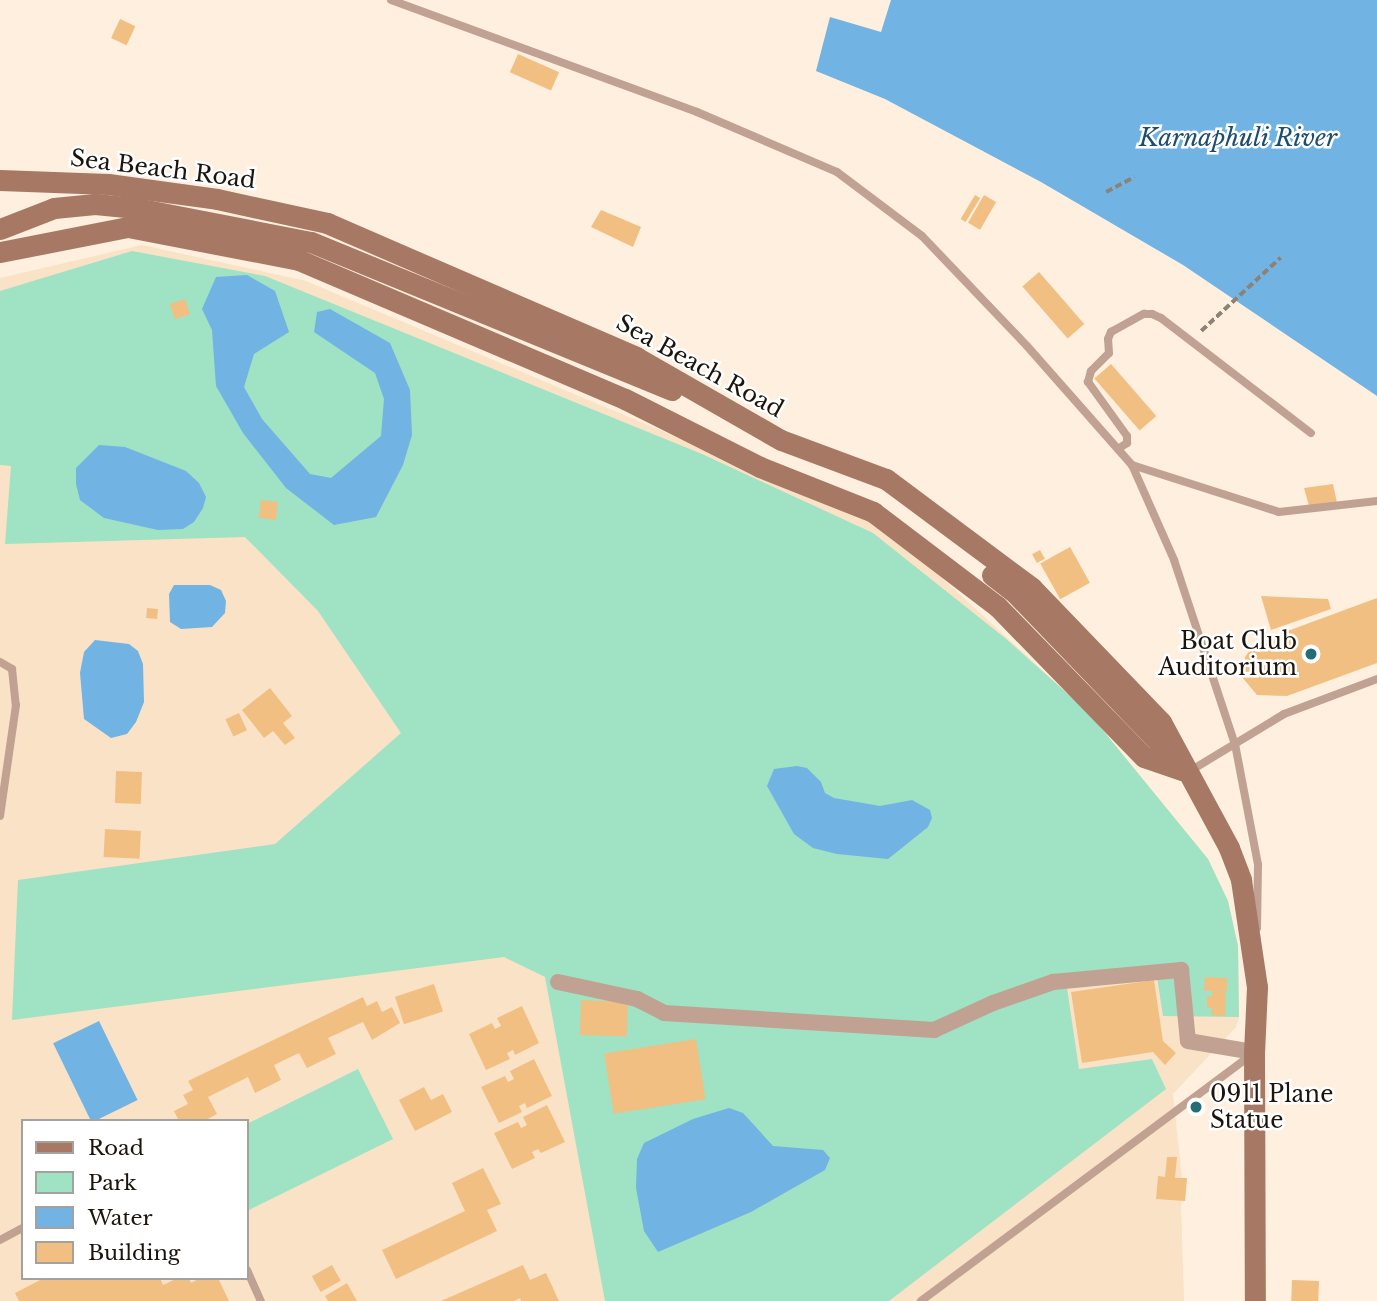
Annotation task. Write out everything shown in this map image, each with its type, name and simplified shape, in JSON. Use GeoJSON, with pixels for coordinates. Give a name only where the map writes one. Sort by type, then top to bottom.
{"type":"FeatureCollection","features":[{"type":"Feature","properties":{"kind":"main road"},"geometry":{"type":"LineString","coordinates":[[3,180],[95,204],[136,208],[311,242],[339,251],[697,401],[760,439],[877,488],[1016,594],[1187,772]]}},
{"type":"Feature","properties":{"kind":"main road","name":"Sea Beach Road"},"geometry":{"type":"LineString","coordinates":[[3,180],[108,184],[176,193],[327,223],[636,357],[780,440],[886,479],[1032,588],[1161,722],[1229,848],[1241,880],[1257,987],[1254,1052],[1255,1301]]}},
{"type":"Feature","properties":{"kind":"main road"},"geometry":{"type":"LineString","coordinates":[[0,229],[54,208],[95,204]]}},
{"type":"Feature","properties":{"kind":"main road"},"geometry":{"type":"LineString","coordinates":[[0,252],[128,227],[299,260],[625,399],[760,467],[873,512],[997,606],[1144,757],[1187,772]]}},
{"type":"Feature","properties":{"kind":"street"},"geometry":{"type":"LineString","coordinates":[[558,982],[638,999],[664,1013],[934,1030],[993,1003],[1053,982],[1181,970],[1188,1041],[1254,1052]]}},
{"type":"Feature","properties":{"kind":"lane"},"geometry":{"type":"LineString","coordinates":[[391,0],[697,112],[837,172],[922,236],[1027,346],[1118,449],[1132,465],[1174,560],[1235,744],[1258,866],[1257,987]]}},
{"type":"Feature","properties":{"kind":"lane"},"geometry":{"type":"LineString","coordinates":[[1118,449],[1127,443],[1127,436],[1088,382],[1091,371],[1109,353],[1108,339],[1111,331],[1144,314],[1152,313],[1311,433]]}},
{"type":"Feature","properties":{"kind":"lane"},"geometry":{"type":"LineString","coordinates":[[1132,465],[1279,512],[1377,501]]}},
{"type":"Feature","properties":{"kind":"lane"},"geometry":{"type":"LineString","coordinates":[[0,662],[12,669],[16,705],[0,816]]}},
{"type":"Feature","properties":{"kind":"lane"},"geometry":{"type":"LineString","coordinates":[[1187,772],[1284,714],[1377,679]]}},
{"type":"Feature","properties":{"kind":"lane"},"geometry":{"type":"LineString","coordinates":[[921,1301],[1254,1052]]}},
{"type":"Feature","properties":{"kind":"lane"},"geometry":{"type":"LineString","coordinates":[[0,1240],[21,1229]]}},
{"type":"Feature","properties":{"kind":"lane"},"geometry":{"type":"LineString","coordinates":[[248,1272],[261,1301]]}},
{"type":"Feature","properties":{"kind":"path"},"geometry":{"type":"LineString","coordinates":[[1105,192],[1134,177]]}},
{"type":"Feature","properties":{"kind":"path"},"geometry":{"type":"LineString","coordinates":[[1201,331],[1280,258]]}},
{"type":"Feature","properties":{"kind":"shaded area"},"geometry":{"type":"Polygon","coordinates":[[[142,245],[306,281],[883,524],[1088,712],[1208,859],[1228,901],[1238,946],[1239,1017],[1236,1027],[1173,1094],[1182,1178],[1187,1178],[1185,1201],[1181,1202],[1184,1301],[0,1301],[0,278],[142,245]]]}},
{"type":"Feature","properties":{"kind":"green space"},"geometry":{"type":"Polygon","coordinates":[[[132,251],[265,276],[702,454],[873,533],[1005,638],[1088,712],[1208,859],[1228,901],[1238,946],[1239,1017],[1163,1016],[1157,977],[1067,988],[1079,1069],[1152,1059],[1166,1089],[889,1301],[605,1301],[545,977],[504,957],[12,1020],[18,880],[275,844],[401,733],[318,611],[245,537],[5,544],[11,466],[0,465],[0,291],[132,251]]]}},
{"type":"Feature","properties":{"kind":"green space"},"geometry":{"type":"Polygon","coordinates":[[[358,1069],[393,1139],[248,1211],[248,1124],[358,1069]]]}},
{"type":"Feature","properties":{"kind":"water","name":"Karnaphuli River"},"geometry":{"type":"Polygon","coordinates":[[[891,0],[1377,0],[1377,396],[1183,265],[1041,182],[885,99],[816,71],[830,17],[881,32],[891,0]]]}},
{"type":"Feature","properties":{"kind":"water"},"geometry":{"type":"Polygon","coordinates":[[[247,275],[275,291],[289,332],[254,354],[244,387],[262,419],[310,474],[331,478],[381,436],[384,399],[375,373],[314,332],[317,312],[330,309],[390,343],[410,390],[412,435],[403,465],[376,517],[334,525],[286,488],[243,433],[216,386],[212,330],[202,309],[216,277],[247,275]]]}},
{"type":"Feature","properties":{"kind":"water"},"geometry":{"type":"Polygon","coordinates":[[[99,445],[125,447],[186,471],[199,483],[206,497],[194,522],[183,529],[158,530],[104,518],[80,500],[76,468],[99,445]]]}},
{"type":"Feature","properties":{"kind":"water"},"geometry":{"type":"Polygon","coordinates":[[[174,585],[210,585],[221,590],[226,601],[225,613],[212,627],[181,629],[170,622],[169,594],[174,585]]]}},
{"type":"Feature","properties":{"kind":"water"},"geometry":{"type":"Polygon","coordinates":[[[95,640],[129,644],[138,651],[143,664],[144,702],[136,722],[127,734],[111,738],[84,719],[80,673],[84,652],[95,640]]]}},
{"type":"Feature","properties":{"kind":"water"},"geometry":{"type":"Polygon","coordinates":[[[797,766],[807,768],[821,782],[825,793],[834,798],[880,806],[912,800],[930,810],[932,818],[928,827],[888,859],[837,854],[813,848],[794,834],[767,786],[774,769],[797,766]]]}},
{"type":"Feature","properties":{"kind":"water"},"geometry":{"type":"Polygon","coordinates":[[[99,1021],[138,1100],[99,1119],[90,1119],[53,1043],[99,1021]]]}},
{"type":"Feature","properties":{"kind":"water"},"geometry":{"type":"Polygon","coordinates":[[[729,1108],[743,1113],[773,1146],[823,1150],[830,1158],[825,1170],[751,1212],[658,1252],[644,1231],[636,1188],[637,1159],[644,1143],[693,1119],[729,1108]]]}},
{"type":"Feature","properties":{"kind":"building"},"geometry":{"type":"Polygon","coordinates":[[[120,19],[135,26],[127,45],[111,38],[120,19]]]}},
{"type":"Feature","properties":{"kind":"building"},"geometry":{"type":"Polygon","coordinates":[[[518,54],[559,72],[551,91],[510,72],[518,54]]]}},
{"type":"Feature","properties":{"kind":"building"},"geometry":{"type":"Polygon","coordinates":[[[975,195],[980,198],[966,222],[961,219],[975,195]]]}},
{"type":"Feature","properties":{"kind":"building"},"geometry":{"type":"Polygon","coordinates":[[[984,195],[996,202],[980,230],[968,223],[984,195]]]}},
{"type":"Feature","properties":{"kind":"building"},"geometry":{"type":"Polygon","coordinates":[[[601,210],[641,227],[633,247],[591,227],[601,210]]]}},
{"type":"Feature","properties":{"kind":"building"},"geometry":{"type":"Polygon","coordinates":[[[1039,272],[1084,324],[1068,339],[1022,286],[1039,272]]]}},
{"type":"Feature","properties":{"kind":"building"},"geometry":{"type":"Polygon","coordinates":[[[185,299],[190,314],[175,319],[170,304],[185,299]]]}},
{"type":"Feature","properties":{"kind":"building"},"geometry":{"type":"Polygon","coordinates":[[[1111,364],[1156,416],[1140,431],[1094,378],[1111,364]]]}},
{"type":"Feature","properties":{"kind":"building"},"geometry":{"type":"Polygon","coordinates":[[[1333,484],[1337,503],[1309,506],[1304,488],[1333,484]]]}},
{"type":"Feature","properties":{"kind":"building"},"geometry":{"type":"Polygon","coordinates":[[[261,500],[278,502],[276,520],[259,518],[261,500]]]}},
{"type":"Feature","properties":{"kind":"building"},"geometry":{"type":"Polygon","coordinates":[[[1070,547],[1090,583],[1060,599],[1040,563],[1070,547]]]}},
{"type":"Feature","properties":{"kind":"building"},"geometry":{"type":"Polygon","coordinates":[[[1040,550],[1045,559],[1037,563],[1032,554],[1040,550]]]}},
{"type":"Feature","properties":{"kind":"building"},"geometry":{"type":"Polygon","coordinates":[[[1261,596],[1328,599],[1331,609],[1271,630],[1261,596]]]}},
{"type":"Feature","properties":{"kind":"building"},"geometry":{"type":"Polygon","coordinates":[[[1377,598],[1377,663],[1287,696],[1257,695],[1242,677],[1245,657],[1255,643],[1377,598]]]}},
{"type":"Feature","properties":{"kind":"building"},"geometry":{"type":"Polygon","coordinates":[[[147,608],[158,609],[157,619],[146,618],[147,608]]]}},
{"type":"Feature","properties":{"kind":"building"},"geometry":{"type":"Polygon","coordinates":[[[270,688],[292,716],[283,723],[295,738],[285,745],[273,731],[264,738],[242,710],[270,688]]]}},
{"type":"Feature","properties":{"kind":"building"},"geometry":{"type":"Polygon","coordinates":[[[239,713],[247,730],[233,737],[225,719],[239,713]]]}},
{"type":"Feature","properties":{"kind":"building"},"geometry":{"type":"Polygon","coordinates":[[[116,771],[142,772],[141,804],[115,803],[116,771]]]}},
{"type":"Feature","properties":{"kind":"building"},"geometry":{"type":"Polygon","coordinates":[[[105,829],[141,831],[139,859],[104,857],[105,829]]]}},
{"type":"Feature","properties":{"kind":"building"},"geometry":{"type":"Polygon","coordinates":[[[1205,977],[1227,978],[1227,992],[1215,991],[1226,993],[1225,1016],[1211,1015],[1212,1008],[1207,1008],[1207,996],[1212,996],[1212,991],[1204,991],[1205,977]]]}},
{"type":"Feature","properties":{"kind":"building"},"geometry":{"type":"Polygon","coordinates":[[[1154,980],[1163,1041],[1176,1053],[1165,1065],[1153,1052],[1082,1063],[1071,992],[1154,980]]]}},
{"type":"Feature","properties":{"kind":"building"},"geometry":{"type":"Polygon","coordinates":[[[434,984],[443,1012],[404,1024],[395,997],[434,984]]]}},
{"type":"Feature","properties":{"kind":"building"},"geometry":{"type":"Polygon","coordinates":[[[363,997],[367,1006],[377,1001],[382,1012],[392,1007],[400,1023],[372,1040],[363,1022],[328,1038],[336,1054],[307,1068],[299,1053],[274,1065],[281,1080],[255,1093],[248,1077],[208,1097],[217,1114],[208,1119],[178,1119],[174,1111],[188,1104],[183,1095],[193,1090],[188,1081],[363,997]]]}},
{"type":"Feature","properties":{"kind":"building"},"geometry":{"type":"Polygon","coordinates":[[[581,1000],[628,1002],[627,1037],[580,1035],[581,1000]]]}},
{"type":"Feature","properties":{"kind":"building"},"geometry":{"type":"Polygon","coordinates":[[[522,1006],[539,1043],[515,1055],[513,1050],[507,1053],[510,1059],[486,1070],[469,1034],[492,1023],[495,1029],[501,1026],[497,1018],[522,1006]]]}},
{"type":"Feature","properties":{"kind":"building"},"geometry":{"type":"Polygon","coordinates":[[[696,1039],[706,1099],[614,1114],[604,1054],[696,1039]]]}},
{"type":"Feature","properties":{"kind":"building"},"geometry":{"type":"Polygon","coordinates":[[[534,1059],[552,1096],[527,1108],[525,1103],[519,1106],[522,1112],[499,1123],[481,1087],[505,1076],[508,1082],[514,1079],[510,1071],[534,1059]]]}},
{"type":"Feature","properties":{"kind":"building"},"geometry":{"type":"Polygon","coordinates":[[[424,1087],[431,1100],[443,1094],[452,1112],[415,1131],[399,1100],[424,1087]]]}},
{"type":"Feature","properties":{"kind":"building"},"geometry":{"type":"Polygon","coordinates":[[[547,1105],[565,1142],[541,1153],[538,1149],[532,1152],[535,1158],[512,1169],[494,1133],[518,1122],[521,1128],[527,1125],[523,1117],[547,1105]]]}},
{"type":"Feature","properties":{"kind":"building"},"geometry":{"type":"Polygon","coordinates":[[[1167,1157],[1177,1157],[1175,1178],[1187,1178],[1185,1201],[1156,1199],[1158,1176],[1165,1177],[1167,1157]]]}},
{"type":"Feature","properties":{"kind":"building"},"geometry":{"type":"Polygon","coordinates":[[[483,1168],[501,1204],[487,1210],[497,1231],[396,1279],[382,1250],[465,1211],[452,1183],[483,1168]]]}},
{"type":"Feature","properties":{"kind":"building"},"geometry":{"type":"Polygon","coordinates":[[[332,1265],[341,1281],[321,1292],[312,1276],[332,1265]]]}},
{"type":"Feature","properties":{"kind":"building"},"geometry":{"type":"Polygon","coordinates":[[[523,1265],[530,1280],[546,1273],[559,1301],[521,1301],[520,1298],[514,1301],[441,1301],[523,1265]]]}},
{"type":"Feature","properties":{"kind":"building"},"geometry":{"type":"Polygon","coordinates":[[[40,1280],[161,1280],[163,1285],[174,1280],[190,1280],[191,1283],[196,1280],[219,1280],[229,1301],[19,1301],[15,1293],[40,1280]]]}},
{"type":"Feature","properties":{"kind":"building"},"geometry":{"type":"Polygon","coordinates":[[[1292,1280],[1319,1281],[1318,1301],[1291,1301],[1292,1280]]]}},
{"type":"Feature","properties":{"kind":"building"},"geometry":{"type":"Polygon","coordinates":[[[347,1283],[357,1301],[328,1301],[325,1296],[347,1283]]]}},
{"type":"Feature","properties":{"kind":"place","name":"Boat Club Auditorium"},"geometry":{"type":"Point","coordinates":[1311,654]}},
{"type":"Feature","properties":{"kind":"place","name":"0911 Plane Statue"},"geometry":{"type":"Point","coordinates":[1196,1107]}}]}
